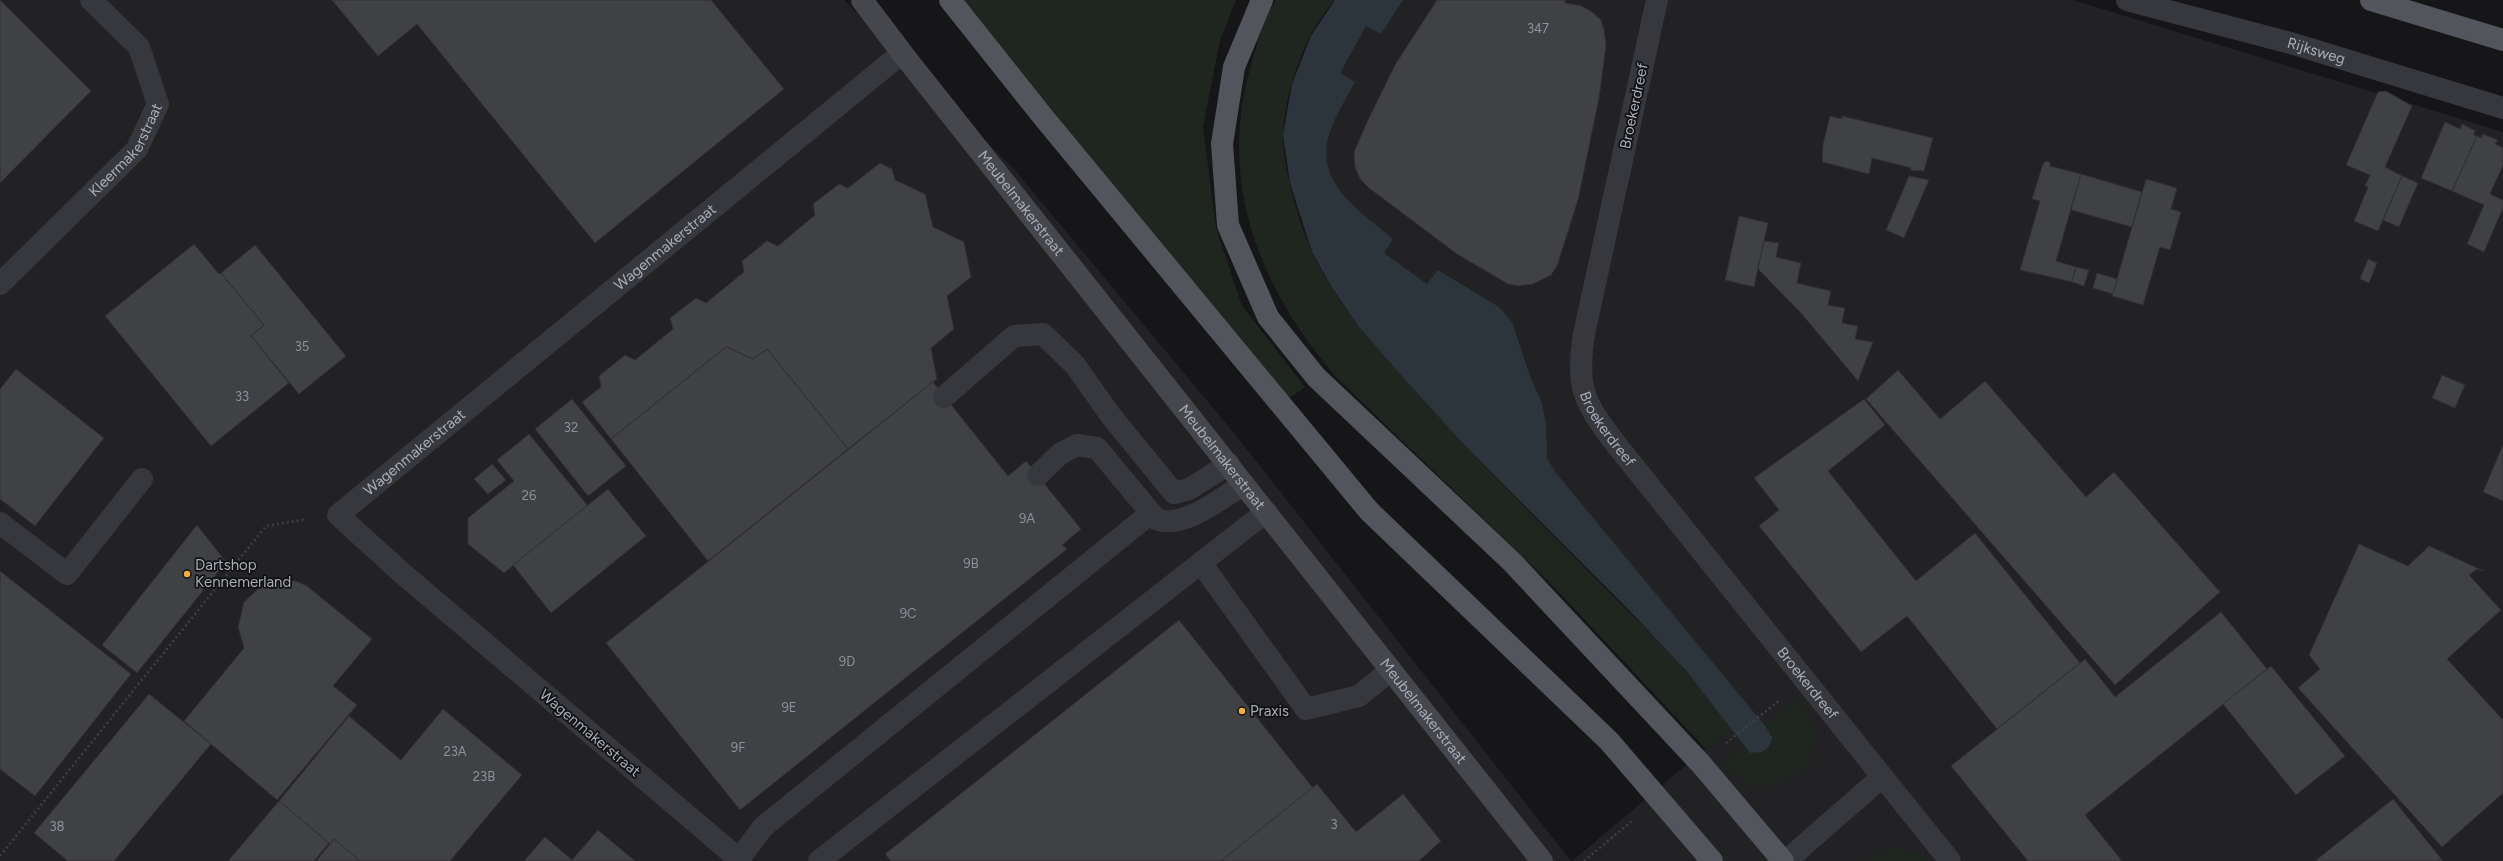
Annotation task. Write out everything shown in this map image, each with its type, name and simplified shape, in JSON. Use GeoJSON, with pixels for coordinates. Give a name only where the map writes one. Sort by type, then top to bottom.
{"type":"FeatureCollection","features":[{"type":"Feature","properties":{"kind":"main road"},"geometry":{"type":"LineString","coordinates":[[950,0],[1044,118],[1369,511],[1609,742],[1712,861]]}},
{"type":"Feature","properties":{"kind":"main road"},"geometry":{"type":"LineString","coordinates":[[1262,0],[1234,66],[1222,144],[1228,225],[1268,317],[1316,377],[1523,573],[1701,764],[1784,861]]}},
{"type":"Feature","properties":{"kind":"main road"},"geometry":{"type":"LineString","coordinates":[[2371,0],[2503,40]]}},
{"type":"Feature","properties":{"kind":"street","name":"Kleermakerstraat"},"geometry":{"type":"LineString","coordinates":[[0,284],[137,149],[158,104],[139,47],[91,0]]}},
{"type":"Feature","properties":{"kind":"street"},"geometry":{"type":"LineString","coordinates":[[862,0],[902,53]]}},
{"type":"Feature","properties":{"kind":"street","name":"Broekerdreef"},"geometry":{"type":"LineString","coordinates":[[1657,0],[1584,334],[1580,363],[1582,389],[1592,413],[1610,437],[1950,861]]}},
{"type":"Feature","properties":{"kind":"street","name":"Rijksweg"},"geometry":{"type":"LineString","coordinates":[[2127,0],[2294,44],[2503,108]]}},
{"type":"Feature","properties":{"kind":"street","name":"Meubelmakerstraat"},"geometry":{"type":"LineString","coordinates":[[902,53],[1542,861]]}},
{"type":"Feature","properties":{"kind":"street","name":"Wagenmakerstraat"},"geometry":{"type":"LineString","coordinates":[[740,860],[402,572],[338,515],[902,53]]}},
{"type":"Feature","properties":{"kind":"street"},"geometry":{"type":"LineString","coordinates":[[944,397],[1014,336],[1043,334],[1075,365],[1111,416],[1174,493],[1190,489],[1229,464]]}},
{"type":"Feature","properties":{"kind":"street"},"geometry":{"type":"LineString","coordinates":[[1038,475],[1060,454],[1077,445],[1097,448],[1156,519],[1165,523],[1198,513],[1244,484]]}},
{"type":"Feature","properties":{"kind":"street"},"geometry":{"type":"LineString","coordinates":[[0,523],[67,574],[142,479]]}},
{"type":"Feature","properties":{"kind":"street"},"geometry":{"type":"LineString","coordinates":[[819,861],[1266,512]]}},
{"type":"Feature","properties":{"kind":"street"},"geometry":{"type":"LineString","coordinates":[[740,860],[764,826],[1151,513]]}},
{"type":"Feature","properties":{"kind":"street"},"geometry":{"type":"LineString","coordinates":[[1200,563],[1306,709],[1359,696],[1391,670]]}},
{"type":"Feature","properties":{"kind":"street"},"geometry":{"type":"LineString","coordinates":[[1784,861],[1882,777]]}},
{"type":"Feature","properties":{"kind":"path"},"geometry":{"type":"LineString","coordinates":[[0,856],[266,526],[338,515]]}},
{"type":"Feature","properties":{"kind":"path"},"geometry":{"type":"LineString","coordinates":[[1730,741],[1764,713]]}},
{"type":"Feature","properties":{"kind":"shaded area"},"geometry":{"type":"Polygon","coordinates":[[[0,0],[844,0],[1014,169],[1234,433],[1571,861],[0,861],[0,0]]]}},
{"type":"Feature","properties":{"kind":"shaded area"},"geometry":{"type":"Polygon","coordinates":[[[956,0],[1236,0],[1220,40],[1203,127],[1216,228],[1242,306],[1305,387],[1288,399],[956,0]]]}},
{"type":"Feature","properties":{"kind":"shaded area"},"geometry":{"type":"Polygon","coordinates":[[[1276,0],[1335,0],[1314,29],[1298,63],[1288,99],[1283,134],[1285,161],[1292,194],[1307,240],[1323,273],[1348,312],[1362,330],[1425,399],[1464,445],[1660,643],[1715,705],[1732,727],[1706,749],[1552,585],[1336,377],[1309,343],[1285,307],[1266,270],[1252,231],[1243,191],[1239,150],[1242,108],[1251,65],[1264,23],[1276,0]]]}},
{"type":"Feature","properties":{"kind":"shaded area"},"geometry":{"type":"Polygon","coordinates":[[[1335,0],[1403,0],[1381,34],[1366,26],[1340,73],[1355,82],[1331,128],[1327,144],[1327,160],[1330,174],[1337,187],[1346,199],[1393,239],[1384,253],[1427,284],[1438,270],[1499,307],[1512,322],[1530,376],[1542,403],[1546,423],[1547,458],[1556,473],[1766,727],[1772,738],[1769,747],[1762,752],[1750,753],[1688,673],[1626,607],[1470,451],[1359,327],[1332,288],[1312,252],[1290,183],[1283,135],[1292,84],[1311,36],[1335,0]]]}},
{"type":"Feature","properties":{"kind":"shaded area"},"geometry":{"type":"Polygon","coordinates":[[[1365,0],[2073,0],[2503,132],[2503,861],[1572,861],[1742,718],[1311,194],[1318,78],[1365,0]]]}},
{"type":"Feature","properties":{"kind":"shaded area"},"geometry":{"type":"Polygon","coordinates":[[[1800,697],[1815,732],[1808,768],[1782,782],[1756,787],[1720,765],[1800,697]]]}},
{"type":"Feature","properties":{"kind":"shaded area"},"geometry":{"type":"Polygon","coordinates":[[[1893,847],[1923,857],[1926,861],[1866,861],[1893,847]]]}},
{"type":"Feature","properties":{"kind":"building"},"geometry":{"type":"Polygon","coordinates":[[[0,0],[91,91],[0,183],[0,0]]]}},
{"type":"Feature","properties":{"kind":"building"},"geometry":{"type":"Polygon","coordinates":[[[332,0],[711,0],[784,89],[595,243],[417,24],[378,56],[332,0]]]}},
{"type":"Feature","properties":{"kind":"building"},"geometry":{"type":"Polygon","coordinates":[[[1437,0],[1565,0],[1565,3],[1582,6],[1601,20],[1604,29],[1606,46],[1599,98],[1578,200],[1557,266],[1551,275],[1533,284],[1518,286],[1508,284],[1457,254],[1369,188],[1360,179],[1355,167],[1354,152],[1395,65],[1437,0]]]}},
{"type":"Feature","properties":{"kind":"building"},"geometry":{"type":"Polygon","coordinates":[[[2386,91],[2412,106],[2385,167],[2402,176],[2378,231],[2354,221],[2368,187],[2365,186],[2370,175],[2346,165],[2378,92],[2386,91]]]}},
{"type":"Feature","properties":{"kind":"building"},"geometry":{"type":"Polygon","coordinates":[[[1830,116],[1842,119],[1842,116],[1933,138],[1924,171],[1910,170],[1911,168],[1872,158],[1869,174],[1822,162],[1823,144],[1830,116]]]}},
{"type":"Feature","properties":{"kind":"building"},"geometry":{"type":"Polygon","coordinates":[[[2445,122],[2460,129],[2462,124],[2475,130],[2474,135],[2477,136],[2452,191],[2421,178],[2445,122]]]}},
{"type":"Feature","properties":{"kind":"building"},"geometry":{"type":"Polygon","coordinates":[[[2483,134],[2498,140],[2495,144],[2503,148],[2503,165],[2490,194],[2503,200],[2503,208],[2484,252],[2467,244],[2484,205],[2452,191],[2477,136],[2481,138],[2483,134]]]}},
{"type":"Feature","properties":{"kind":"building"},"geometry":{"type":"Polygon","coordinates":[[[2046,161],[2051,163],[2050,166],[2081,174],[2056,261],[2076,267],[2072,282],[2020,270],[2040,201],[2032,199],[2043,164],[2046,161]]]}},
{"type":"Feature","properties":{"kind":"building"},"geometry":{"type":"Polygon","coordinates":[[[880,163],[892,169],[895,180],[925,194],[933,227],[964,242],[971,277],[947,296],[954,329],[931,348],[937,379],[848,449],[767,349],[753,359],[726,347],[611,439],[582,402],[601,387],[599,376],[625,355],[635,360],[673,329],[670,318],[696,298],[706,303],[744,272],[742,261],[767,241],[778,246],[815,215],[813,204],[839,184],[848,188],[880,163]]]}},
{"type":"Feature","properties":{"kind":"building"},"geometry":{"type":"Polygon","coordinates":[[[2081,174],[2142,192],[2132,227],[2071,210],[2081,174]]]}},
{"type":"Feature","properties":{"kind":"building"},"geometry":{"type":"Polygon","coordinates":[[[1909,176],[1929,180],[1904,238],[1886,230],[1909,176]]]}},
{"type":"Feature","properties":{"kind":"building"},"geometry":{"type":"Polygon","coordinates":[[[2402,176],[2418,183],[2399,227],[2383,220],[2402,176]]]}},
{"type":"Feature","properties":{"kind":"building"},"geometry":{"type":"Polygon","coordinates":[[[2146,179],[2177,188],[2171,209],[2181,212],[2170,250],[2160,247],[2143,305],[2112,296],[2146,179]]]}},
{"type":"Feature","properties":{"kind":"building"},"geometry":{"type":"Polygon","coordinates":[[[1739,216],[1768,223],[1754,287],[1725,280],[1739,216]]]}},
{"type":"Feature","properties":{"kind":"building"},"geometry":{"type":"Polygon","coordinates":[[[1764,241],[1779,243],[1776,257],[1801,263],[1797,283],[1831,291],[1828,305],[1845,308],[1842,323],[1858,326],[1855,339],[1873,342],[1858,381],[1801,313],[1758,269],[1764,241]]]}},
{"type":"Feature","properties":{"kind":"building"},"geometry":{"type":"Polygon","coordinates":[[[194,244],[219,274],[221,273],[264,325],[251,336],[289,383],[211,446],[105,316],[194,244]]]}},
{"type":"Feature","properties":{"kind":"building"},"geometry":{"type":"Polygon","coordinates":[[[255,245],[346,356],[299,394],[251,336],[264,325],[221,273],[255,245]]]}},
{"type":"Feature","properties":{"kind":"building"},"geometry":{"type":"Polygon","coordinates":[[[2368,259],[2377,263],[2369,283],[2360,279],[2368,259]]]}},
{"type":"Feature","properties":{"kind":"building"},"geometry":{"type":"Polygon","coordinates":[[[2076,267],[2089,270],[2084,286],[2072,282],[2076,267]]]}},
{"type":"Feature","properties":{"kind":"building"},"geometry":{"type":"Polygon","coordinates":[[[2097,273],[2117,279],[2113,294],[2093,288],[2097,273]]]}},
{"type":"Feature","properties":{"kind":"building"},"geometry":{"type":"Polygon","coordinates":[[[726,347],[753,359],[767,349],[848,449],[708,561],[611,439],[726,347]]]}},
{"type":"Feature","properties":{"kind":"building"},"geometry":{"type":"Polygon","coordinates":[[[16,369],[104,438],[35,526],[0,499],[0,389],[16,369]]]}},
{"type":"Feature","properties":{"kind":"building"},"geometry":{"type":"Polygon","coordinates":[[[1898,370],[1940,419],[1985,381],[2086,497],[2114,472],[2220,592],[2115,685],[1866,399],[1898,370]]]}},
{"type":"Feature","properties":{"kind":"building"},"geometry":{"type":"Polygon","coordinates":[[[2442,375],[2465,385],[2455,408],[2432,398],[2442,375]]]}},
{"type":"Feature","properties":{"kind":"building"},"geometry":{"type":"Polygon","coordinates":[[[933,382],[1008,476],[1026,461],[1081,529],[1062,545],[1067,549],[740,810],[606,643],[933,382]]]}},
{"type":"Feature","properties":{"kind":"building"},"geometry":{"type":"Polygon","coordinates":[[[572,399],[626,466],[588,496],[535,429],[572,399]]]}},
{"type":"Feature","properties":{"kind":"building"},"geometry":{"type":"Polygon","coordinates":[[[1864,399],[1885,425],[1828,471],[1916,581],[1975,533],[2080,663],[1997,729],[1907,616],[1861,652],[1759,526],[1779,510],[1754,478],[1864,399]]]}},
{"type":"Feature","properties":{"kind":"building"},"geometry":{"type":"Polygon","coordinates":[[[529,434],[588,506],[504,573],[468,544],[468,518],[514,481],[497,460],[529,434]]]}},
{"type":"Feature","properties":{"kind":"building"},"geometry":{"type":"Polygon","coordinates":[[[2503,445],[2503,501],[2483,492],[2503,445]]]}},
{"type":"Feature","properties":{"kind":"building"},"geometry":{"type":"Polygon","coordinates":[[[492,464],[506,480],[488,494],[474,479],[492,464]]]}},
{"type":"Feature","properties":{"kind":"building"},"geometry":{"type":"Polygon","coordinates":[[[608,489],[646,536],[551,613],[513,565],[608,489]]]}},
{"type":"Feature","properties":{"kind":"building"},"geometry":{"type":"Polygon","coordinates":[[[197,525],[226,562],[137,673],[102,645],[197,525]]]}},
{"type":"Feature","properties":{"kind":"building"},"geometry":{"type":"Polygon","coordinates":[[[2359,544],[2408,566],[2429,546],[2484,571],[2477,569],[2469,575],[2501,610],[2447,659],[2503,720],[2503,793],[2442,847],[2298,688],[2320,669],[2309,655],[2359,544]]]}},
{"type":"Feature","properties":{"kind":"building"},"geometry":{"type":"Polygon","coordinates":[[[0,571],[131,674],[35,796],[0,769],[0,571]]]}},
{"type":"Feature","properties":{"kind":"building"},"geometry":{"type":"Polygon","coordinates":[[[282,580],[296,581],[307,586],[372,639],[333,686],[357,705],[277,800],[184,721],[244,648],[238,627],[244,602],[261,586],[282,580]]]}},
{"type":"Feature","properties":{"kind":"building"},"geometry":{"type":"Polygon","coordinates":[[[2221,612],[2267,669],[2085,815],[2122,861],[2028,861],[1951,766],[2085,659],[2115,697],[2221,612]]]}},
{"type":"Feature","properties":{"kind":"building"},"geometry":{"type":"Polygon","coordinates":[[[1179,620],[1313,788],[1221,861],[891,861],[885,854],[1179,620]]]}},
{"type":"Feature","properties":{"kind":"building"},"geometry":{"type":"Polygon","coordinates":[[[2271,666],[2345,756],[2296,795],[2223,704],[2271,666]]]}},
{"type":"Feature","properties":{"kind":"building"},"geometry":{"type":"Polygon","coordinates":[[[149,694],[211,744],[114,861],[68,861],[34,833],[149,694]]]}},
{"type":"Feature","properties":{"kind":"building"},"geometry":{"type":"Polygon","coordinates":[[[443,709],[522,775],[450,861],[360,861],[334,839],[330,844],[279,801],[349,716],[401,760],[443,709]]]}},
{"type":"Feature","properties":{"kind":"building"},"geometry":{"type":"Polygon","coordinates":[[[1317,784],[1356,832],[1403,794],[1441,841],[1419,861],[1221,861],[1317,784]]]}},
{"type":"Feature","properties":{"kind":"building"},"geometry":{"type":"Polygon","coordinates":[[[2393,799],[2443,861],[2315,861],[2393,799]]]}},
{"type":"Feature","properties":{"kind":"building"},"geometry":{"type":"Polygon","coordinates":[[[279,801],[329,843],[314,861],[228,861],[279,801]]]}},
{"type":"Feature","properties":{"kind":"building"},"geometry":{"type":"Polygon","coordinates":[[[598,830],[635,861],[524,861],[545,837],[572,860],[598,830]]]}},
{"type":"Feature","properties":{"kind":"building"},"geometry":{"type":"Polygon","coordinates":[[[334,839],[360,861],[316,861],[334,839]]]}},
{"type":"Feature","properties":{"kind":"place","name":"Dartshop Kennemerland"},"geometry":{"type":"Point","coordinates":[187,574]}},
{"type":"Feature","properties":{"kind":"place","name":"Praxis"},"geometry":{"type":"Point","coordinates":[1242,711]}}]}
